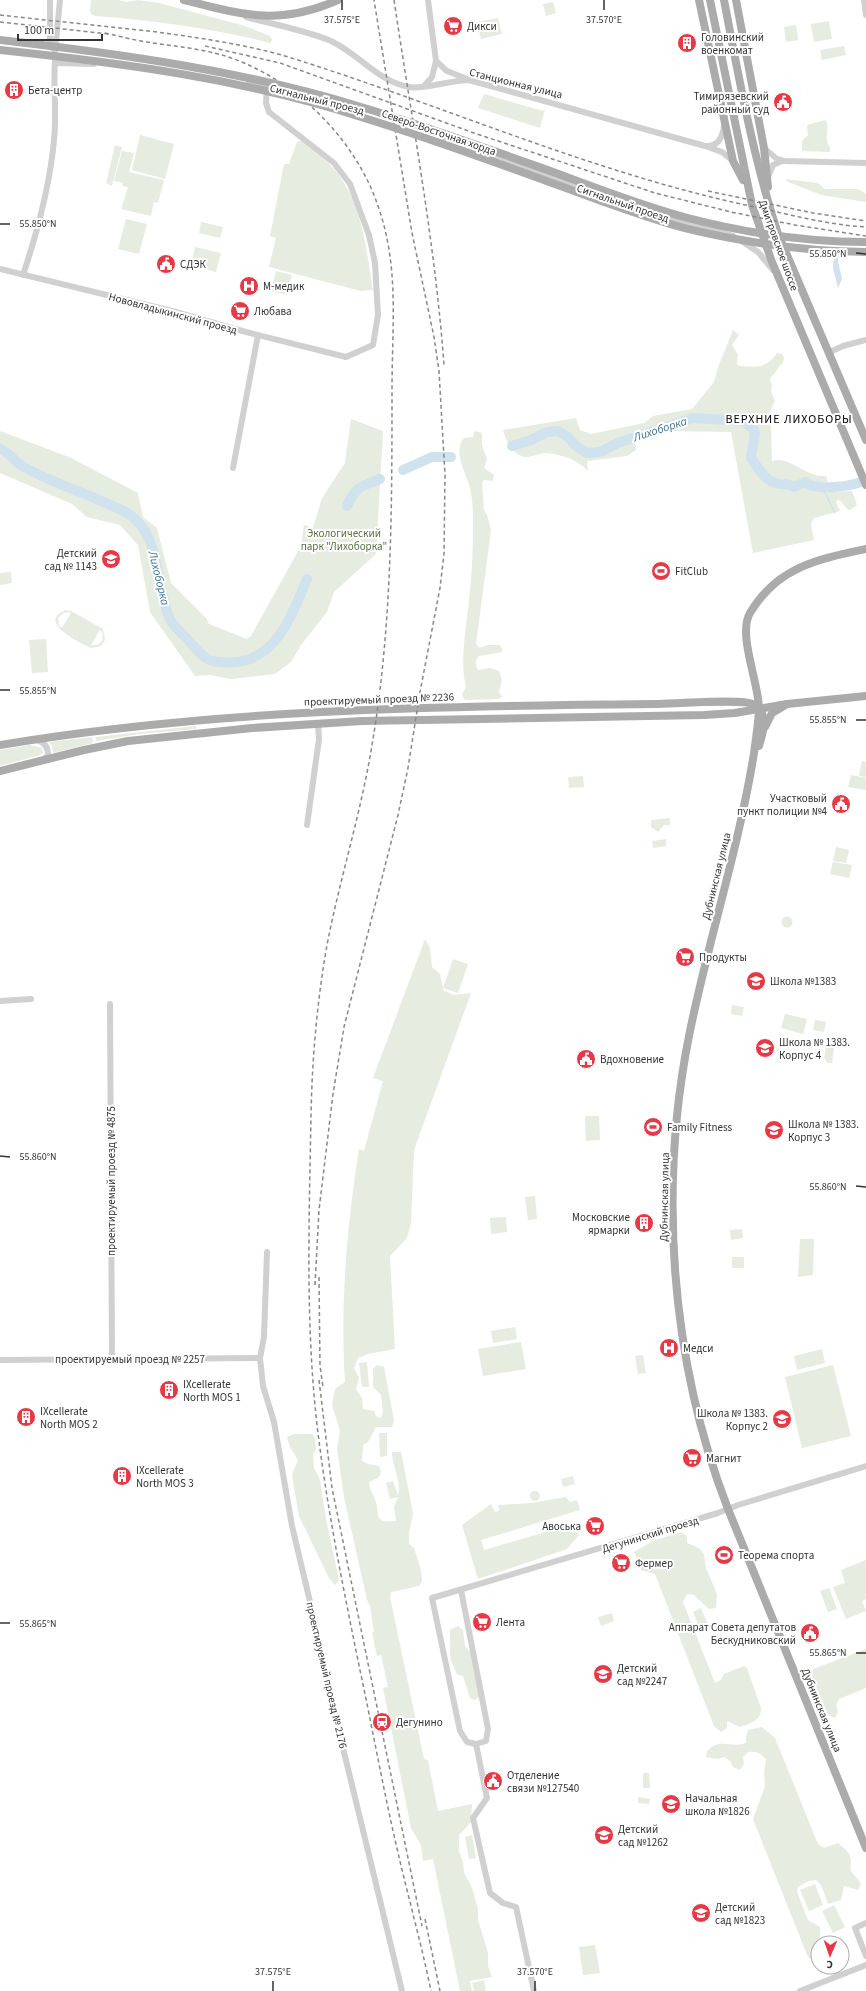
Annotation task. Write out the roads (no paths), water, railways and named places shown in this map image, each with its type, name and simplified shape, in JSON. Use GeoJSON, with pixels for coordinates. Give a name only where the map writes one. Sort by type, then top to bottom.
{"type":"FeatureCollection","features":[{"type":"Feature","properties":{"kind":"main road","name":"Станционная улица"},"geometry":{"type":"LineString","coordinates":[[184,0],[236,14]]}},
{"type":"Feature","properties":{"kind":"main road"},"geometry":{"type":"LineString","coordinates":[[236,14],[255,16],[286,15],[306,12],[338,0]]}},
{"type":"Feature","properties":{"kind":"main road"},"geometry":{"type":"LineString","coordinates":[[699,0],[733,161],[748,191]]}},
{"type":"Feature","properties":{"kind":"main road","name":"Дмитровское шоссе"},"geometry":{"type":"LineString","coordinates":[[710,0],[748,191],[762,236],[866,485]]}},
{"type":"Feature","properties":{"kind":"main road","name":"Дмитровское шоссе"},"geometry":{"type":"LineString","coordinates":[[724,0],[747,123],[778,234],[866,440]]}},
{"type":"Feature","properties":{"kind":"main road"},"geometry":{"type":"LineString","coordinates":[[736,0],[764,148],[770,209]]}},
{"type":"Feature","properties":{"kind":"main road","name":"Северо-Восточная хорда"},"geometry":{"type":"LineString","coordinates":[[0,40],[92,50],[191,66],[262,80],[362,107],[463,139],[637,203],[688,218],[732,228],[796,238],[866,242]]}},
{"type":"Feature","properties":{"kind":"main road","name":"Северо-Восточная хорда"},"geometry":{"type":"LineString","coordinates":[[0,50],[93,60],[252,88],[302,99],[360,116],[460,150],[635,213],[687,228],[731,238],[795,248],[866,252]]}},
{"type":"Feature","properties":{"kind":"main road"},"geometry":{"type":"LineString","coordinates":[[760,732],[763,720],[755,689],[746,626],[751,611],[760,600],[790,572],[802,565],[866,548]]}},
{"type":"Feature","properties":{"kind":"main road"},"geometry":{"type":"LineString","coordinates":[[738,701],[749,698],[755,689]]}},
{"type":"Feature","properties":{"kind":"main road","name":"проектируемый проезд № 2236"},"geometry":{"type":"LineString","coordinates":[[0,771],[135,740],[252,728],[385,721],[704,715],[735,713],[787,704],[866,696]]}},
{"type":"Feature","properties":{"kind":"main road","name":"проектируемый проезд № 2236"},"geometry":{"type":"LineString","coordinates":[[0,746],[72,734],[222,719],[321,712],[485,706],[691,704],[738,701],[752,703],[759,709]]}},
{"type":"Feature","properties":{"kind":"main road"},"geometry":{"type":"LineString","coordinates":[[760,732],[772,713],[787,704]]}},
{"type":"Feature","properties":{"kind":"main road"},"geometry":{"type":"LineString","coordinates":[[735,713],[753,719],[760,732]]}},
{"type":"Feature","properties":{"kind":"main road","name":"Дубнинская улица"},"geometry":{"type":"LineString","coordinates":[[760,732],[688,1040],[677,1119],[673,1188],[675,1255],[685,1348],[704,1440],[728,1509],[866,1848]]}},
{"type":"Feature","properties":{"kind":"street"},"geometry":{"type":"LineString","coordinates":[[50,0],[50,43],[53,50],[55,63]]}},
{"type":"Feature","properties":{"kind":"street"},"geometry":{"type":"LineString","coordinates":[[23,275],[50,167],[56,111],[55,63],[60,0]]}},
{"type":"Feature","properties":{"kind":"street"},"geometry":{"type":"LineString","coordinates":[[422,87],[432,77],[436,61],[428,0]]}},
{"type":"Feature","properties":{"kind":"street"},"geometry":{"type":"LineString","coordinates":[[864,0],[866,14]]}},
{"type":"Feature","properties":{"kind":"street","name":"Станционная улица"},"geometry":{"type":"LineString","coordinates":[[236,14],[331,41],[352,54],[383,78],[408,87],[422,87],[469,80],[705,146],[722,152],[733,161]]}},
{"type":"Feature","properties":{"kind":"street"},"geometry":{"type":"LineString","coordinates":[[436,61],[447,71],[469,80]]}},
{"type":"Feature","properties":{"kind":"street","name":"Сигнальный проезд"},"geometry":{"type":"LineString","coordinates":[[55,63],[154,68],[190,72],[268,87],[408,123],[449,140],[636,208],[726,233],[758,252],[780,281]]}},
{"type":"Feature","properties":{"kind":"street","name":"Нововладыкинский проезд"},"geometry":{"type":"LineString","coordinates":[[0,269],[172,311],[258,335],[346,357],[373,345],[375,342],[378,295],[375,263],[369,235],[350,184],[334,163],[269,112],[266,103],[268,87]]}},
{"type":"Feature","properties":{"kind":"street"},"geometry":{"type":"LineString","coordinates":[[705,146],[710,146],[719,140],[722,135],[724,122]]}},
{"type":"Feature","properties":{"kind":"street"},"geometry":{"type":"LineString","coordinates":[[764,148],[772,156],[784,161],[866,163]]}},
{"type":"Feature","properties":{"kind":"street"},"geometry":{"type":"LineString","coordinates":[[767,180],[773,165],[784,161]]}},
{"type":"Feature","properties":{"kind":"street"},"geometry":{"type":"LineString","coordinates":[[233,468],[258,335]]}},
{"type":"Feature","properties":{"kind":"street"},"geometry":{"type":"LineString","coordinates":[[828,352],[843,346],[866,340]]}},
{"type":"Feature","properties":{"kind":"street","name":"проектируемый проезд № 2236"},"geometry":{"type":"LineString","coordinates":[[307,825],[319,739],[318,724]]}},
{"type":"Feature","properties":{"kind":"street"},"geometry":{"type":"LineString","coordinates":[[35,740],[44,743],[48,751],[47,758],[40,762]]}},
{"type":"Feature","properties":{"kind":"street"},"geometry":{"type":"LineString","coordinates":[[0,1001],[31,999]]}},
{"type":"Feature","properties":{"kind":"street","name":"проектируемый проезд № 4875"},"geometry":{"type":"LineString","coordinates":[[110,1004],[112,1359]]}},
{"type":"Feature","properties":{"kind":"street","name":"проектируемый проезд № 2176"},"geometry":{"type":"LineString","coordinates":[[267,1252],[264,1337],[260,1358],[262,1386],[274,1422],[292,1526],[316,1628],[317,1641],[402,1991]]}},
{"type":"Feature","properties":{"kind":"street","name":"проектируемый проезд № 2257"},"geometry":{"type":"LineString","coordinates":[[0,1360],[260,1358]]}},
{"type":"Feature","properties":{"kind":"street","name":"Дегунинский проезд"},"geometry":{"type":"LineString","coordinates":[[476,1744],[467,1742],[460,1731],[432,1598],[866,1466]]}},
{"type":"Feature","properties":{"kind":"street"},"geometry":{"type":"LineString","coordinates":[[461,1590],[488,1728],[486,1741],[476,1744],[487,1798],[473,1818],[490,1893],[503,1903],[516,1907],[534,1991]]}},
{"type":"Feature","properties":{"kind":"street"},"geometry":{"type":"LineString","coordinates":[[866,1923],[855,1928],[866,1956]]}},
{"type":"Feature","properties":{"kind":"street"},"geometry":{"type":"LineString","coordinates":[[800,1991],[866,1965]]}},
{"type":"Feature","properties":{"kind":"water"},"geometry":{"type":"Polygon","coordinates":[[[835,248],[839,249],[838,261],[842,279],[838,288],[833,268],[835,248]]]}},
{"type":"Feature","properties":{"kind":"waterway","name":"Лихоборка"},"geometry":{"type":"LineString","coordinates":[[512,446],[531,440],[547,432],[558,431],[568,437],[576,446],[587,453],[600,452],[618,443],[693,418],[744,421],[754,430],[755,434],[751,458],[766,478],[774,483],[794,487],[805,482],[818,487],[835,487],[866,480]]}},
{"type":"Feature","properties":{"kind":"waterway","name":"Лихоборка"},"geometry":{"type":"LineString","coordinates":[[0,449],[4,450],[21,465],[33,472],[119,508],[136,520],[150,541],[162,595],[170,619],[174,626],[209,660],[214,662],[236,662],[251,659],[263,652],[273,643],[282,631],[296,605],[307,579]]}},
{"type":"Feature","properties":{"kind":"waterway","name":"Лихоборка"},"geometry":{"type":"LineString","coordinates":[[403,470],[432,457],[451,457]]}},
{"type":"Feature","properties":{"kind":"waterway","name":"Лихоборка"},"geometry":{"type":"LineString","coordinates":[[347,506],[356,491],[380,479]]}},
{"type":"Feature","properties":{"kind":"waterway"},"geometry":{"type":"LineString","coordinates":[[822,487],[835,513]]}},
{"type":"Feature","properties":{"kind":"railway"},"geometry":{"type":"LineString","coordinates":[[315,1285],[319,1210],[333,1094],[344,1027],[398,815],[408,768],[420,692],[440,588],[444,554],[445,475],[439,371],[434,337],[412,233],[374,0]]}},
{"type":"Feature","properties":{"kind":"railway"},"geometry":{"type":"LineString","coordinates":[[394,0],[429,228],[444,365]]}},
{"type":"Feature","properties":{"kind":"railway"},"geometry":{"type":"LineString","coordinates":[[0,15],[157,32],[253,48],[285,56],[344,75],[521,138],[639,177],[699,194],[799,217],[866,227]]}},
{"type":"Feature","properties":{"kind":"railway"},"geometry":{"type":"LineString","coordinates":[[0,22],[109,34]]}},
{"type":"Feature","properties":{"kind":"railway"},"geometry":{"type":"LineString","coordinates":[[105,33],[222,55],[246,64],[268,75],[290,89],[329,124],[345,144],[371,188],[381,213],[387,238],[393,288],[392,479],[390,568],[384,656],[372,745],[362,796],[327,945],[318,1009],[314,1052],[311,1117],[309,1239],[310,1320],[319,1441],[332,1529],[387,1802],[431,1991]]}},
{"type":"Feature","properties":{"kind":"railway"},"geometry":{"type":"LineString","coordinates":[[205,46],[280,63],[474,133],[655,193],[731,212],[795,225],[866,236]]}},
{"type":"Feature","properties":{"kind":"railway"},"geometry":{"type":"LineString","coordinates":[[708,191],[813,213],[866,221]]}},
{"type":"Feature","properties":{"kind":"railway"},"geometry":{"type":"LineString","coordinates":[[319,1277],[320,1366],[323,1387]]}},
{"type":"Feature","properties":{"kind":"railway"},"geometry":{"type":"LineString","coordinates":[[319,1380],[332,1488],[422,1926]]}},
{"type":"Feature","properties":{"kind":"railway"},"geometry":{"type":"LineString","coordinates":[[425,1919],[440,1991]]}},
{"type":"Feature","properties":{"kind":"place","name":"Дикси"},"geometry":{"type":"Point","coordinates":[453,26]}},
{"type":"Feature","properties":{"kind":"place","name":"Головинский военкомат"},"geometry":{"type":"Point","coordinates":[687,43]}},
{"type":"Feature","properties":{"kind":"place","name":"Бета-центр"},"geometry":{"type":"Point","coordinates":[14,90]}},
{"type":"Feature","properties":{"kind":"place","name":"Тимирязевский районный суд"},"geometry":{"type":"Point","coordinates":[783,102]}},
{"type":"Feature","properties":{"kind":"place","name":"СДЭК"},"geometry":{"type":"Point","coordinates":[166,264]}},
{"type":"Feature","properties":{"kind":"place","name":"М-медик"},"geometry":{"type":"Point","coordinates":[249,286]}},
{"type":"Feature","properties":{"kind":"place","name":"Любава"},"geometry":{"type":"Point","coordinates":[240,311]}},
{"type":"Feature","properties":{"kind":"place","name":"Детский сад № 1143"},"geometry":{"type":"Point","coordinates":[111,559]}},
{"type":"Feature","properties":{"kind":"place","name":"FitClub"},"geometry":{"type":"Point","coordinates":[661,571]}},
{"type":"Feature","properties":{"kind":"place","name":"Участковый пункт полиции №4"},"geometry":{"type":"Point","coordinates":[841,804]}},
{"type":"Feature","properties":{"kind":"place","name":"Продукты"},"geometry":{"type":"Point","coordinates":[685,957]}},
{"type":"Feature","properties":{"kind":"place","name":"Школа №1383"},"geometry":{"type":"Point","coordinates":[756,981]}},
{"type":"Feature","properties":{"kind":"place","name":"Школа № 1383. Корпус 4"},"geometry":{"type":"Point","coordinates":[765,1048]}},
{"type":"Feature","properties":{"kind":"place","name":"Вдохновение"},"geometry":{"type":"Point","coordinates":[586,1059]}},
{"type":"Feature","properties":{"kind":"place","name":"Family Fitness"},"geometry":{"type":"Point","coordinates":[653,1127]}},
{"type":"Feature","properties":{"kind":"place","name":"Школа № 1383. Корпус 3"},"geometry":{"type":"Point","coordinates":[774,1130]}},
{"type":"Feature","properties":{"kind":"place","name":"Московские ярмарки"},"geometry":{"type":"Point","coordinates":[644,1223]}},
{"type":"Feature","properties":{"kind":"place","name":"Медси"},"geometry":{"type":"Point","coordinates":[669,1348]}},
{"type":"Feature","properties":{"kind":"place","name":"IXcellerate North MOS 1"},"geometry":{"type":"Point","coordinates":[169,1390]}},
{"type":"Feature","properties":{"kind":"place","name":"IXcellerate North MOS 2"},"geometry":{"type":"Point","coordinates":[26,1417]}},
{"type":"Feature","properties":{"kind":"place","name":"Школа № 1383. Корпус 2"},"geometry":{"type":"Point","coordinates":[782,1419]}},
{"type":"Feature","properties":{"kind":"place","name":"Магнит"},"geometry":{"type":"Point","coordinates":[692,1458]}},
{"type":"Feature","properties":{"kind":"place","name":"IXcellerate North MOS 3"},"geometry":{"type":"Point","coordinates":[122,1476]}},
{"type":"Feature","properties":{"kind":"place","name":"Авоська"},"geometry":{"type":"Point","coordinates":[595,1526]}},
{"type":"Feature","properties":{"kind":"place","name":"Теорема спорта"},"geometry":{"type":"Point","coordinates":[724,1555]}},
{"type":"Feature","properties":{"kind":"place","name":"Фермер"},"geometry":{"type":"Point","coordinates":[621,1563]}},
{"type":"Feature","properties":{"kind":"place","name":"Лента"},"geometry":{"type":"Point","coordinates":[482,1622]}},
{"type":"Feature","properties":{"kind":"place","name":"Аппарат Совета депутатов Бескудниковский"},"geometry":{"type":"Point","coordinates":[810,1633]}},
{"type":"Feature","properties":{"kind":"place","name":"Детский сад №2247"},"geometry":{"type":"Point","coordinates":[603,1674]}},
{"type":"Feature","properties":{"kind":"place","name":"Дегунино"},"geometry":{"type":"Point","coordinates":[382,1722]}},
{"type":"Feature","properties":{"kind":"place","name":"Отделение связи №127540"},"geometry":{"type":"Point","coordinates":[493,1781]}},
{"type":"Feature","properties":{"kind":"place","name":"Начальная школа №1826"},"geometry":{"type":"Point","coordinates":[671,1804]}},
{"type":"Feature","properties":{"kind":"place","name":"Детский сад №1262"},"geometry":{"type":"Point","coordinates":[604,1835]}},
{"type":"Feature","properties":{"kind":"place","name":"Детский сад №1823"},"geometry":{"type":"Point","coordinates":[701,1913]}},
{"type":"Feature","properties":{"kind":"district","name":"ВЕРХНИЕ ЛИХОБОРЫ"},"geometry":{"type":"Point","coordinates":[789,419]}},
{"type":"Feature","properties":{"kind":"park label","name":"Экологический парк \"Лихоборка\""},"geometry":{"type":"Point","coordinates":[344,539]}}]}
